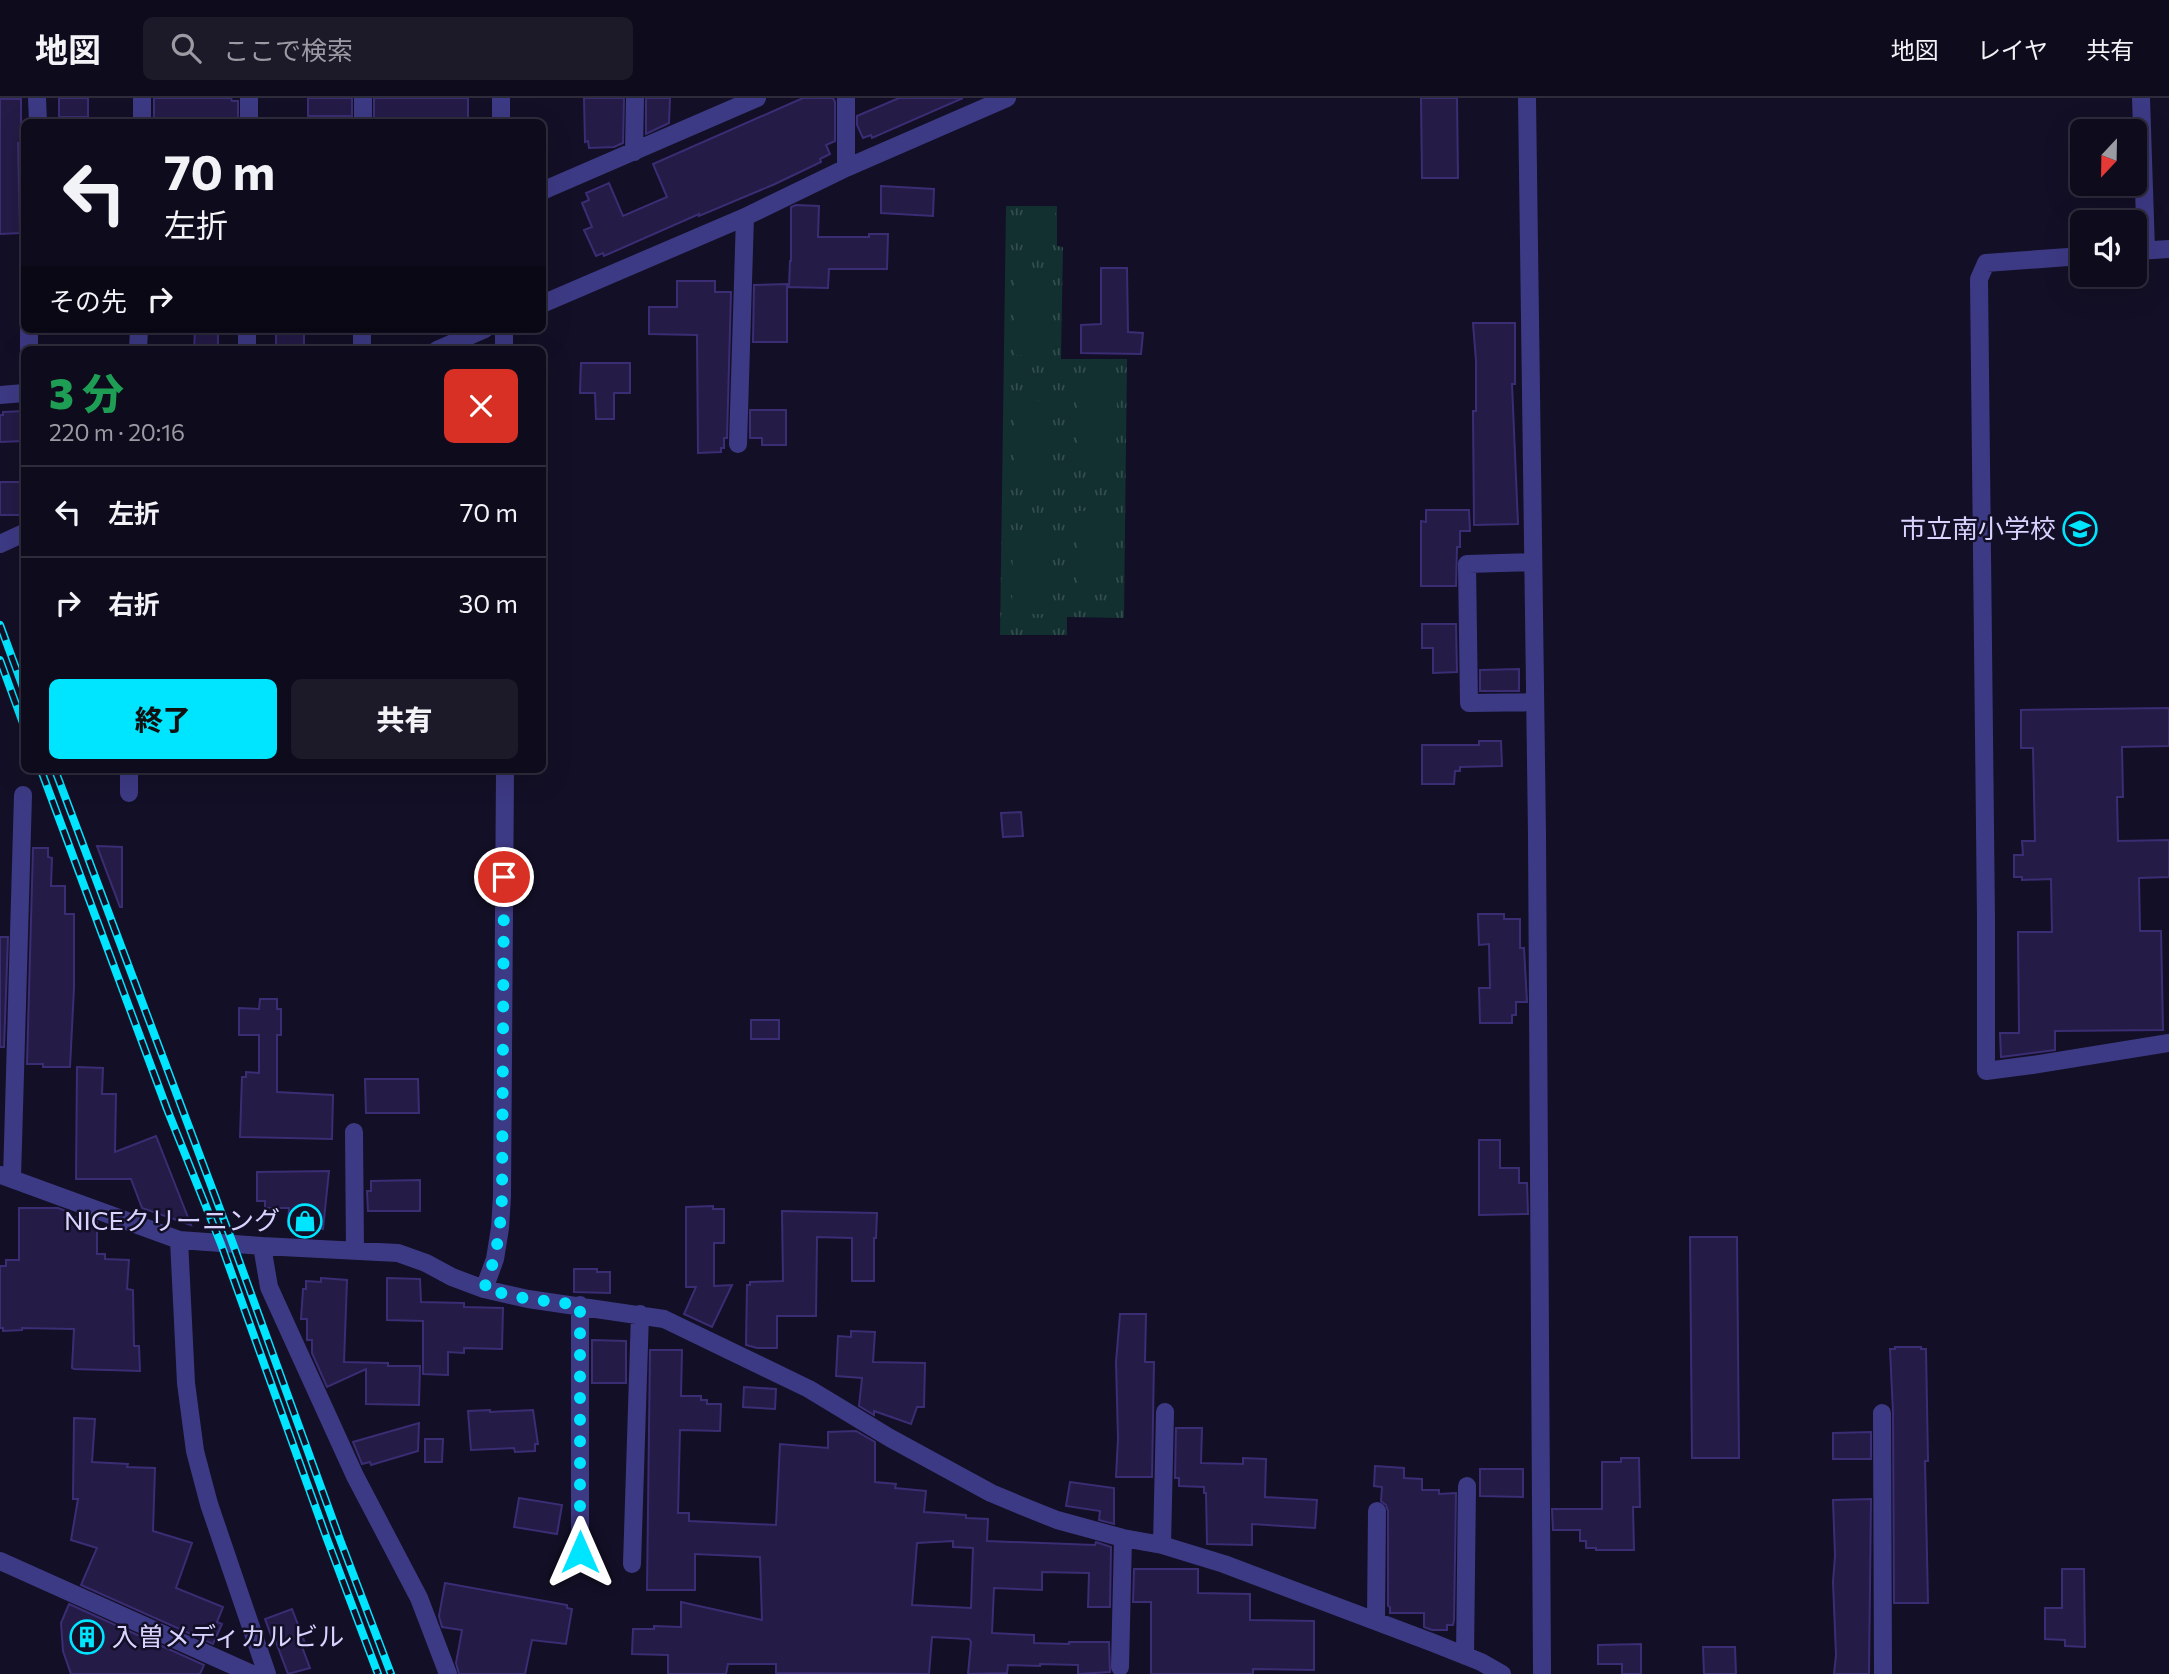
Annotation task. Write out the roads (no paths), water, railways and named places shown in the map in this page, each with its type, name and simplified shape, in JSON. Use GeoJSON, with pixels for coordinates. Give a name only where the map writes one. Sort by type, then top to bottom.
{"type":"FeatureCollection","features":[{"type":"Feature","properties":{"kind":"street"},"geometry":{"type":"LineString","coordinates":[[37,98],[37,119]]}},
{"type":"Feature","properties":{"kind":"street"},"geometry":{"type":"LineString","coordinates":[[142,98],[142,119]]}},
{"type":"Feature","properties":{"kind":"street"},"geometry":{"type":"LineString","coordinates":[[249,98],[249,119]]}},
{"type":"Feature","properties":{"kind":"street"},"geometry":{"type":"LineString","coordinates":[[363,98],[363,119]]}},
{"type":"Feature","properties":{"kind":"street"},"geometry":{"type":"LineString","coordinates":[[501,98],[501,119]]}},
{"type":"Feature","properties":{"kind":"street"},"geometry":{"type":"LineString","coordinates":[[634,152],[635,98]]}},
{"type":"Feature","properties":{"kind":"street"},"geometry":{"type":"LineString","coordinates":[[546,189],[740,102],[757,98]]}},
{"type":"Feature","properties":{"kind":"street"},"geometry":{"type":"LineString","coordinates":[[846,98],[846,168]]}},
{"type":"Feature","properties":{"kind":"street"},"geometry":{"type":"LineString","coordinates":[[546,302],[745,217],[846,168],[1007,98]]}},
{"type":"Feature","properties":{"kind":"street"},"geometry":{"type":"LineString","coordinates":[[1527,98],[1535,702],[1542,1674]]}},
{"type":"Feature","properties":{"kind":"street"},"geometry":{"type":"LineString","coordinates":[[2141,98],[2141,210]]}},
{"type":"Feature","properties":{"kind":"street"},"geometry":{"type":"LineString","coordinates":[[738,444],[745,217]]}},
{"type":"Feature","properties":{"kind":"street"},"geometry":{"type":"LineString","coordinates":[[2147,251],[2169,249]]}},
{"type":"Feature","properties":{"kind":"street"},"geometry":{"type":"LineString","coordinates":[[2070,257],[1986,263],[1979,279],[1986,1071],[2169,1042]]}},
{"type":"Feature","properties":{"kind":"street"},"geometry":{"type":"LineString","coordinates":[[446,346],[476,333]]}},
{"type":"Feature","properties":{"kind":"street"},"geometry":{"type":"LineString","coordinates":[[0,395],[21,393]]}},
{"type":"Feature","properties":{"kind":"street"},"geometry":{"type":"LineString","coordinates":[[0,544],[21,534]]}},
{"type":"Feature","properties":{"kind":"street"},"geometry":{"type":"LineString","coordinates":[[1533,562],[1467,564],[1469,703],[1535,702]]}},
{"type":"Feature","properties":{"kind":"street"},"geometry":{"type":"LineString","coordinates":[[129,773],[129,793]]}},
{"type":"Feature","properties":{"kind":"street"},"geometry":{"type":"LineString","coordinates":[[484,1289],[495,1259],[502,1197],[505,773]]}},
{"type":"Feature","properties":{"kind":"street"},"geometry":{"type":"LineString","coordinates":[[23,795],[6,1177],[179,1240],[398,1253],[484,1289],[528,1299],[664,1318],[809,1389],[890,1438],[991,1493],[1056,1520],[1224,1563],[1465,1656],[1502,1674]]}},
{"type":"Feature","properties":{"kind":"street"},"geometry":{"type":"LineString","coordinates":[[354,1132],[355,1250]]}},
{"type":"Feature","properties":{"kind":"street"},"geometry":{"type":"LineString","coordinates":[[179,1240],[186,1384],[195,1451],[209,1504],[267,1674]]}},
{"type":"Feature","properties":{"kind":"street"},"geometry":{"type":"LineString","coordinates":[[262,1245],[269,1287],[355,1476],[419,1598],[448,1674]]}},
{"type":"Feature","properties":{"kind":"street"},"geometry":{"type":"LineString","coordinates":[[580,1305],[580,1552]]}},
{"type":"Feature","properties":{"kind":"street"},"geometry":{"type":"LineString","coordinates":[[632,1564],[640,1314]]}},
{"type":"Feature","properties":{"kind":"street"},"geometry":{"type":"LineString","coordinates":[[1162,1545],[1166,1412]]}},
{"type":"Feature","properties":{"kind":"street"},"geometry":{"type":"LineString","coordinates":[[1882,1413],[1883,1674]]}},
{"type":"Feature","properties":{"kind":"street"},"geometry":{"type":"LineString","coordinates":[[1465,1656],[1467,1486]]}},
{"type":"Feature","properties":{"kind":"street"},"geometry":{"type":"LineString","coordinates":[[1376,1621],[1377,1511]]}},
{"type":"Feature","properties":{"kind":"street"},"geometry":{"type":"LineString","coordinates":[[1120,1667],[1123,1538]]}},
{"type":"Feature","properties":{"kind":"street"},"geometry":{"type":"LineString","coordinates":[[0,1561],[252,1674]]}},
{"type":"Feature","properties":{"kind":"railway"},"geometry":{"type":"LineString","coordinates":[[0,625],[21,682]]}},
{"type":"Feature","properties":{"kind":"railway"},"geometry":{"type":"LineString","coordinates":[[0,660],[21,718]]}},
{"type":"Feature","properties":{"kind":"railway"},"geometry":{"type":"LineString","coordinates":[[42,773],[167,1109],[221,1244],[378,1674]]}},
{"type":"Feature","properties":{"kind":"railway"},"geometry":{"type":"LineString","coordinates":[[56,773],[391,1674]]}},
{"type":"Feature","properties":{"kind":"place","name":"市立南小学校"},"geometry":{"type":"Point","coordinates":[2080,529]}},
{"type":"Feature","properties":{"kind":"place","name":"NICEクリーニング"},"geometry":{"type":"Point","coordinates":[305,1221]}},
{"type":"Feature","properties":{"kind":"place","name":"入曽メディカルビル"},"geometry":{"type":"Point","coordinates":[87,1637]}}]}
